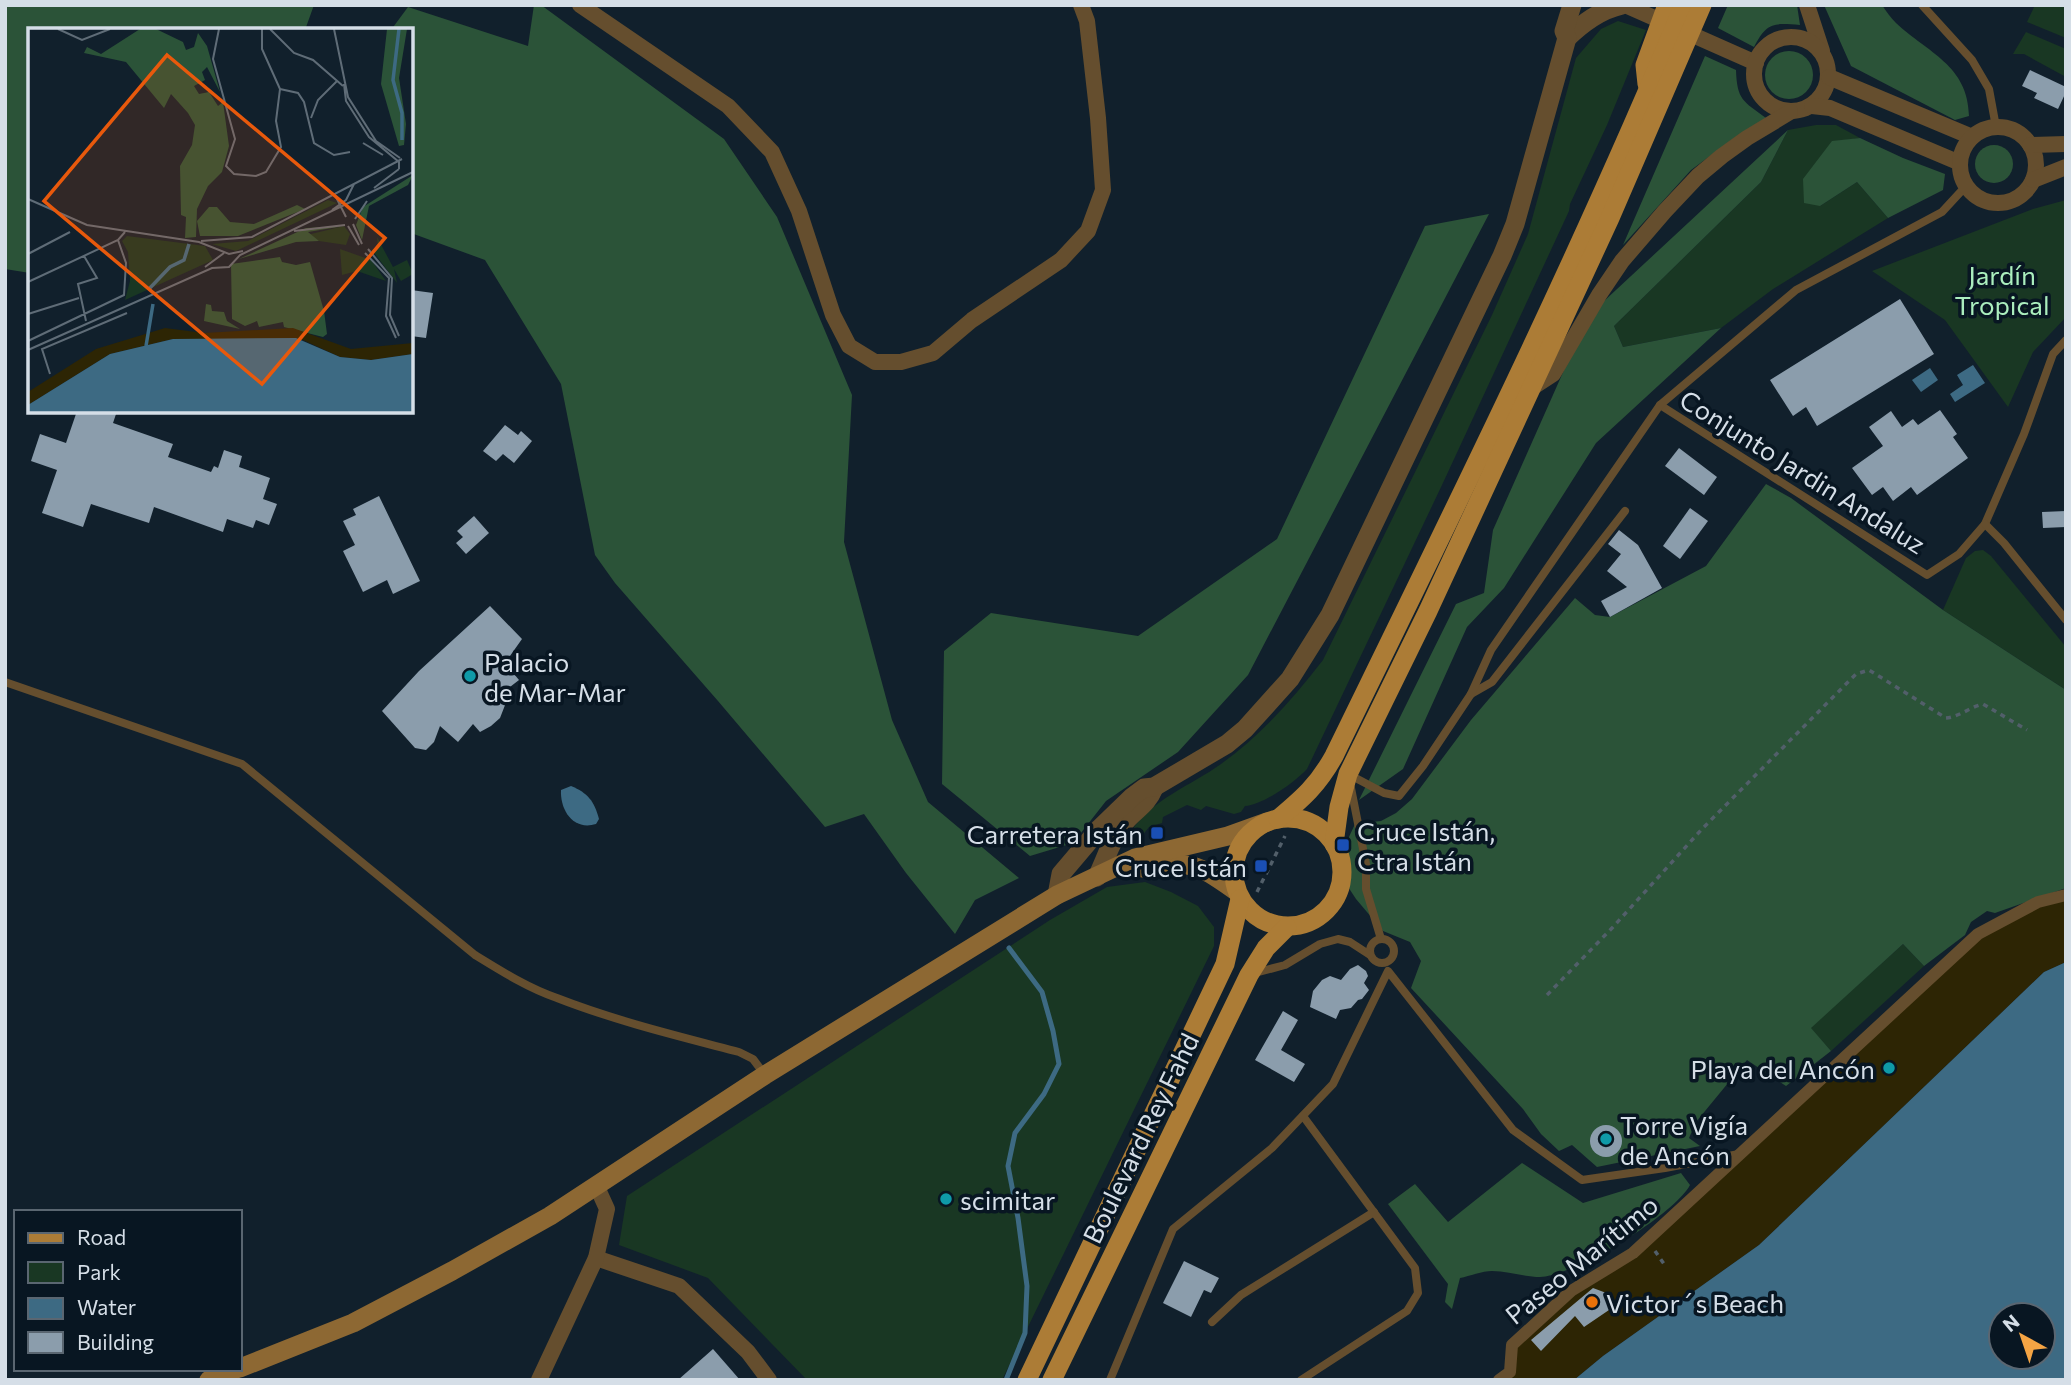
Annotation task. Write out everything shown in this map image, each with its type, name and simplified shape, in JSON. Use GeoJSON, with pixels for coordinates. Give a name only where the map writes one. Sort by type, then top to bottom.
{"type":"FeatureCollection","features":[{"type":"Feature","properties":{"kind":"main road"},"geometry":{"type":"LineString","coordinates":[[1648,92],[1645,65],[1667,5]]}},
{"type":"Feature","properties":{"kind":"main road"},"geometry":{"type":"LineString","coordinates":[[1238,895],[1234,868],[1241,846],[1248,836],[1309,793],[1334,756],[1490,437],[1648,92],[1684,5]]}},
{"type":"Feature","properties":{"kind":"main road"},"geometry":{"type":"LineString","coordinates":[[1334,844],[1339,807],[1348,774],[1429,611],[1610,218],[1702,5]]}},
{"type":"Feature","properties":{"kind":"main road"},"geometry":{"type":"LineString","coordinates":[[242,1366],[353,1323],[550,1216],[765,1074],[1057,895],[1135,858],[1228,836],[1272,821],[1300,819],[1328,835],[1340,856],[1342,869],[1337,894],[1321,914],[1310,921],[1287,927],[1260,919],[1238,895],[1196,865],[1179,863],[1136,869],[1117,868]]}},
{"type":"Feature","properties":{"kind":"main road","name":"Boulevard Rey Fahd"},"geometry":{"type":"LineString","coordinates":[[1027,1380],[1225,964],[1238,895]]}},
{"type":"Feature","properties":{"kind":"main road","name":"Boulevard Rey Fahd"},"geometry":{"type":"LineString","coordinates":[[1052,1380],[1249,975],[1266,948],[1287,927]]}},
{"type":"Feature","properties":{"kind":"main road"},"geometry":{"type":"LineString","coordinates":[[209,1380],[231,1371]]}},
{"type":"Feature","properties":{"kind":"street"},"geometry":{"type":"LineString","coordinates":[[579,5],[728,106],[772,152],[799,211],[833,315],[849,346],[875,362],[901,362],[933,353],[972,320],[1061,260],[1088,231],[1103,190],[1087,21],[1081,5]]}},
{"type":"Feature","properties":{"kind":"street"},"geometry":{"type":"LineString","coordinates":[[1572,5],[1564,31],[1573,33],[1597,15],[1624,5],[1756,63]]}},
{"type":"Feature","properties":{"kind":"street"},"geometry":{"type":"LineString","coordinates":[[1057,895],[1061,874],[1132,797],[1227,744],[1245,729],[1290,679],[1330,615],[1516,224],[1573,33],[1585,12],[1593,5]]}},
{"type":"Feature","properties":{"kind":"street"},"geometry":{"type":"LineString","coordinates":[[1807,5],[1828,64],[1829,77],[1821,98],[1812,106],[1790,112],[1779,110],[1760,96],[1755,86],[1754,74],[1761,52],[1769,44],[1780,38],[1804,39],[1814,44],[1822,53]]}},
{"type":"Feature","properties":{"kind":"street"},"geometry":{"type":"LineString","coordinates":[[1829,77],[1972,138]]}},
{"type":"Feature","properties":{"kind":"street"},"geometry":{"type":"LineString","coordinates":[[1812,106],[1830,108],[1960,163]]}},
{"type":"Feature","properties":{"kind":"street"},"geometry":{"type":"LineString","coordinates":[[1531,389],[1553,374],[1622,261],[1665,211],[1698,176],[1722,156],[1790,112]]}},
{"type":"Feature","properties":{"kind":"street"},"geometry":{"type":"LineString","coordinates":[[1996,127],[2015,131],[2030,145],[2036,168],[2033,180],[2018,197],[1995,203],[1984,200],[1966,186],[1960,163],[1962,153],[1972,138],[1983,130],[1996,127]]}},
{"type":"Feature","properties":{"kind":"street"},"geometry":{"type":"LineString","coordinates":[[2030,145],[2066,144]]}},
{"type":"Feature","properties":{"kind":"street"},"geometry":{"type":"LineString","coordinates":[[2033,180],[2066,167]]}},
{"type":"Feature","properties":{"kind":"street"},"geometry":{"type":"LineString","coordinates":[[1097,877],[1125,821],[1150,799],[1154,787]]}},
{"type":"Feature","properties":{"kind":"street"},"geometry":{"type":"LineString","coordinates":[[1117,834],[1120,844],[1135,858]]}},
{"type":"Feature","properties":{"kind":"street"},"geometry":{"type":"LineString","coordinates":[[1091,840],[1097,877]]}},
{"type":"Feature","properties":{"kind":"street","name":"Paseo Marítimo"},"geometry":{"type":"LineString","coordinates":[[1499,1380],[1510,1372],[1512,1345],[1571,1291],[1633,1253],[1978,934],[2038,902],[2066,895]]}},
{"type":"Feature","properties":{"kind":"street"},"geometry":{"type":"LineString","coordinates":[[539,1380],[596,1258],[607,1209],[597,1187]]}},
{"type":"Feature","properties":{"kind":"street"},"geometry":{"type":"LineString","coordinates":[[596,1258],[679,1286],[748,1352],[769,1380]]}},
{"type":"Feature","properties":{"kind":"lane"},"geometry":{"type":"LineString","coordinates":[[1922,5],[1972,60],[1989,89],[1996,127]]}},
{"type":"Feature","properties":{"kind":"lane"},"geometry":{"type":"LineString","coordinates":[[1348,774],[1384,793],[1399,796],[1423,766],[1471,694],[1491,650],[1660,405],[1796,290],[1942,212],[1966,186]]}},
{"type":"Feature","properties":{"kind":"lane","name":"Conjunto Jardin Andaluz"},"geometry":{"type":"LineString","coordinates":[[1660,405],[1927,575],[1959,554],[1985,524],[2024,434],[2053,354],[2066,340]]}},
{"type":"Feature","properties":{"kind":"lane"},"geometry":{"type":"LineString","coordinates":[[1471,694],[1492,682],[1625,511]]}},
{"type":"Feature","properties":{"kind":"lane"},"geometry":{"type":"LineString","coordinates":[[1985,524],[2004,542],[2066,620]]}},
{"type":"Feature","properties":{"kind":"lane"},"geometry":{"type":"LineString","coordinates":[[5,682],[242,764],[475,955],[505,973],[555,998],[645,1028],[739,1052],[753,1059],[765,1074]]}},
{"type":"Feature","properties":{"kind":"lane"},"geometry":{"type":"LineString","coordinates":[[1348,774],[1366,864],[1366,889],[1381,939]]}},
{"type":"Feature","properties":{"kind":"lane"},"geometry":{"type":"LineString","coordinates":[[1249,975],[1285,965],[1320,944],[1338,939],[1350,942],[1377,963],[1388,963],[1392,959],[1394,948],[1387,940],[1381,939],[1372,944],[1370,955]]}},
{"type":"Feature","properties":{"kind":"lane"},"geometry":{"type":"LineString","coordinates":[[1110,1380],[1173,1229],[1272,1148],[1333,1084],[1388,971],[1513,1130],[1581,1180],[1739,1154]]}},
{"type":"Feature","properties":{"kind":"lane"},"geometry":{"type":"LineString","coordinates":[[1301,1380],[1407,1311],[1418,1293],[1415,1268],[1303,1116]]}},
{"type":"Feature","properties":{"kind":"lane"},"geometry":{"type":"LineString","coordinates":[[1212,1322],[1241,1295],[1374,1212]]}},
{"type":"Feature","properties":{"kind":"path"},"geometry":{"type":"LineString","coordinates":[[1547,995],[1613,928],[1702,829],[1856,674],[1869,670],[1946,718],[1983,704],[2027,730]]}},
{"type":"Feature","properties":{"kind":"green space"},"geometry":{"type":"Polygon","coordinates":[[[5,5],[314,5],[306,28],[28,28],[28,273],[5,269],[5,5]]]}},
{"type":"Feature","properties":{"kind":"green space"},"geometry":{"type":"Polygon","coordinates":[[[534,5],[541,5],[724,139],[777,217],[852,395],[844,542],[892,720],[928,802],[1019,878],[975,900],[955,934],[906,873],[864,814],[825,827],[615,583],[595,555],[561,384],[485,260],[413,234],[413,28],[392,28],[408,7],[528,46],[534,5]]]}},
{"type":"Feature","properties":{"kind":"green space"},"geometry":{"type":"Polygon","coordinates":[[[1728,5],[1797,5],[1800,25],[1772,26],[1763,33],[1754,47],[1718,28],[1728,5]]]}},
{"type":"Feature","properties":{"kind":"green space"},"geometry":{"type":"Polygon","coordinates":[[[1824,5],[1882,5],[1896,23],[1954,72],[1962,84],[1969,116],[1955,120],[1851,66],[1824,5]]]}},
{"type":"Feature","properties":{"kind":"green space"},"geometry":{"type":"Polygon","coordinates":[[[2035,5],[2066,5],[2066,38],[2027,22],[2035,5]]]}},
{"type":"Feature","properties":{"kind":"green space"},"geometry":{"type":"Polygon","coordinates":[[[1618,21],[1646,30],[1607,125],[1442,485],[1307,769],[1278,792],[1261,802],[1245,806],[1241,812],[1234,814],[1206,806],[1201,810],[1187,805],[1163,817],[1162,823],[1149,827],[1138,841],[1131,832],[1149,811],[1210,772],[1250,741],[1288,702],[1323,660],[1492,315],[1528,234],[1576,58],[1601,29],[1618,21]]]}},
{"type":"Feature","properties":{"kind":"green space"},"geometry":{"type":"Polygon","coordinates":[[[2026,32],[2066,49],[2066,77],[2024,54],[2013,54],[2026,32]]]}},
{"type":"Feature","properties":{"kind":"green space"},"geometry":{"type":"Polygon","coordinates":[[[1789,51],[1806,58],[1813,75],[1806,92],[1789,99],[1772,92],[1765,75],[1772,58],[1789,51]]]}},
{"type":"Feature","properties":{"kind":"green space"},"geometry":{"type":"Polygon","coordinates":[[[1705,56],[1736,70],[1738,88],[1743,99],[1766,118],[1691,170],[1623,245],[1705,56]]]}},
{"type":"Feature","properties":{"kind":"green space"},"geometry":{"type":"Polygon","coordinates":[[[1836,125],[1860,138],[1832,142],[1820,206],[1857,182],[1888,218],[1773,289],[1721,328],[1623,347],[1614,326],[1761,182],[1788,130],[1836,125]]]}},
{"type":"Feature","properties":{"kind":"green space"},"geometry":{"type":"Polygon","coordinates":[[[1788,130],[1761,182],[1614,326],[1623,347],[1721,328],[1596,443],[1504,588],[1467,627],[1403,769],[1359,800],[1456,604],[1484,593],[1493,530],[1588,316],[1788,130]]]}},
{"type":"Feature","properties":{"kind":"green space"},"geometry":{"type":"Polygon","coordinates":[[[1860,138],[1945,174],[1943,190],[1888,218],[1857,182],[1820,206],[1804,203],[1803,179],[1832,141],[1860,138]]]}},
{"type":"Feature","properties":{"kind":"green space"},"geometry":{"type":"Polygon","coordinates":[[[1994,145],[2008,150],[2013,164],[2008,178],[1994,183],[1980,178],[1975,164],[1980,150],[1994,145]]]}},
{"type":"Feature","properties":{"kind":"green space","name":"Jardín Tropical"},"geometry":{"type":"Polygon","coordinates":[[[2066,200],[2066,317],[2033,352],[2008,407],[1945,320],[1872,271],[2033,209],[2066,200]]]}},
{"type":"Feature","properties":{"kind":"green space"},"geometry":{"type":"Polygon","coordinates":[[[1489,214],[1248,675],[1178,752],[1106,801],[1073,843],[1030,856],[942,784],[944,651],[991,613],[1138,636],[1277,539],[1425,226],[1489,214]]]}},
{"type":"Feature","properties":{"kind":"green space"},"geometry":{"type":"Polygon","coordinates":[[[1766,484],[1791,498],[1943,610],[2066,690],[2066,888],[1995,913],[1987,911],[1971,922],[1965,935],[1924,966],[1903,944],[1811,1028],[1831,1051],[1786,1086],[1747,1060],[1696,1122],[1689,1138],[1700,1146],[1597,1167],[1572,1145],[1559,1151],[1541,1134],[1523,1109],[1411,988],[1421,961],[1410,942],[1383,931],[1356,899],[1335,867],[1355,824],[1381,821],[1396,813],[1412,799],[1471,720],[1575,598],[1595,615],[1610,617],[1706,566],[1766,484]]]}},
{"type":"Feature","properties":{"kind":"green space"},"geometry":{"type":"Polygon","coordinates":[[[1983,550],[1991,556],[2066,647],[2066,690],[1943,610],[1966,558],[1975,551],[1983,550]]]}},
{"type":"Feature","properties":{"kind":"green space"},"geometry":{"type":"Polygon","coordinates":[[[1145,882],[1198,906],[1214,927],[1214,946],[1002,1380],[807,1380],[708,1278],[619,1245],[627,1196],[1050,920],[1107,887],[1145,882]]]}},
{"type":"Feature","properties":{"kind":"green space"},"geometry":{"type":"Polygon","coordinates":[[[1903,944],[1924,966],[1831,1051],[1810,1028],[1903,944]]]}},
{"type":"Feature","properties":{"kind":"green space"},"geometry":{"type":"Polygon","coordinates":[[[1522,1163],[1583,1203],[1681,1173],[1690,1185],[1665,1212],[1644,1227],[1576,1266],[1540,1277],[1492,1271],[1460,1278],[1452,1309],[1445,1302],[1448,1284],[1388,1204],[1415,1184],[1448,1222],[1522,1163]]]}},
{"type":"Feature","properties":{"kind":"sand","name":"Playa del Ancón"},"geometry":{"type":"Polygon","coordinates":[[[2066,895],[2066,962],[2044,972],[1759,1245],[1603,1356],[1574,1380],[1499,1380],[1510,1372],[1512,1345],[1571,1291],[1633,1253],[1978,934],[2066,895]]]}},
{"type":"Feature","properties":{"kind":"water"},"geometry":{"type":"Polygon","coordinates":[[[1973,365],[1985,383],[1955,402],[1950,394],[1963,385],[1957,375],[1973,365]]]}},
{"type":"Feature","properties":{"kind":"water"},"geometry":{"type":"Polygon","coordinates":[[[1930,368],[1938,380],[1921,392],[1912,380],[1930,368]]]}},
{"type":"Feature","properties":{"kind":"water"},"geometry":{"type":"Polygon","coordinates":[[[571,786],[592,802],[599,819],[596,824],[575,822],[566,811],[561,790],[571,786]]]}},
{"type":"Feature","properties":{"kind":"water"},"geometry":{"type":"Polygon","coordinates":[[[2066,962],[2066,1380],[1574,1380],[1603,1356],[1759,1245],[2044,972],[2066,962]]]}},
{"type":"Feature","properties":{"kind":"building"},"geometry":{"type":"Polygon","coordinates":[[[2030,70],[2066,87],[2058,109],[2034,98],[2037,93],[2022,86],[2030,70]]]}},
{"type":"Feature","properties":{"kind":"building"},"geometry":{"type":"Polygon","coordinates":[[[413,290],[433,293],[426,338],[413,336],[413,290]]]}},
{"type":"Feature","properties":{"kind":"building"},"geometry":{"type":"Polygon","coordinates":[[[1900,299],[1934,354],[1817,426],[1806,407],[1793,416],[1770,380],[1900,299]]]}},
{"type":"Feature","properties":{"kind":"building"},"geometry":{"type":"Polygon","coordinates":[[[1940,410],[1957,434],[1953,437],[1968,458],[1917,495],[1911,487],[1893,501],[1883,487],[1872,495],[1852,468],[1883,446],[1869,427],[1891,411],[1902,427],[1913,419],[1918,425],[1940,410]]]}},
{"type":"Feature","properties":{"kind":"building"},"geometry":{"type":"Polygon","coordinates":[[[76,413],[116,413],[113,423],[173,444],[168,457],[211,472],[214,466],[218,468],[224,450],[242,456],[239,467],[270,478],[263,499],[277,504],[269,525],[256,520],[253,528],[227,519],[223,532],[154,507],[149,523],[91,504],[83,527],[42,513],[57,470],[31,461],[40,434],[66,443],[76,413]]]}},
{"type":"Feature","properties":{"kind":"building"},"geometry":{"type":"Polygon","coordinates":[[[505,425],[518,435],[521,431],[532,441],[514,463],[503,454],[496,461],[483,451],[505,425]]]}},
{"type":"Feature","properties":{"kind":"building"},"geometry":{"type":"Polygon","coordinates":[[[1679,448],[1717,477],[1704,495],[1665,466],[1679,448]]]}},
{"type":"Feature","properties":{"kind":"building"},"geometry":{"type":"Polygon","coordinates":[[[379,496],[420,581],[393,594],[387,580],[363,592],[343,551],[355,545],[343,521],[356,515],[353,509],[379,496]]]}},
{"type":"Feature","properties":{"kind":"building"},"geometry":{"type":"Polygon","coordinates":[[[1690,508],[1708,521],[1680,559],[1663,546],[1690,508]]]}},
{"type":"Feature","properties":{"kind":"building"},"geometry":{"type":"Polygon","coordinates":[[[2066,511],[2066,527],[2043,528],[2042,512],[2066,511]]]}},
{"type":"Feature","properties":{"kind":"building"},"geometry":{"type":"Polygon","coordinates":[[[474,516],[489,533],[466,554],[456,543],[463,537],[457,531],[474,516]]]}},
{"type":"Feature","properties":{"kind":"building"},"geometry":{"type":"Polygon","coordinates":[[[1619,530],[1638,545],[1662,588],[1610,617],[1601,601],[1627,587],[1607,571],[1621,554],[1608,544],[1619,530]]]}},
{"type":"Feature","properties":{"kind":"building","name":"Palacio de Mar-Mar"},"geometry":{"type":"Polygon","coordinates":[[[490,606],[522,639],[505,663],[519,680],[501,694],[507,700],[500,718],[480,732],[473,724],[458,742],[440,726],[434,742],[426,750],[415,748],[382,711],[419,671],[490,606]]]}},
{"type":"Feature","properties":{"kind":"building"},"geometry":{"type":"Polygon","coordinates":[[[1358,965],[1368,976],[1364,983],[1369,990],[1362,999],[1351,1008],[1340,1010],[1336,1019],[1310,1007],[1313,991],[1322,980],[1330,976],[1341,980],[1350,969],[1358,965]]]}},
{"type":"Feature","properties":{"kind":"building"},"geometry":{"type":"Polygon","coordinates":[[[1283,1011],[1298,1020],[1281,1050],[1305,1064],[1294,1082],[1255,1060],[1283,1011]]]}},
{"type":"Feature","properties":{"kind":"building","name":"Torre Vigía de Ancón"},"geometry":{"type":"Polygon","coordinates":[[[1606,1125],[1617,1130],[1622,1141],[1617,1152],[1606,1157],[1595,1152],[1590,1141],[1595,1130],[1606,1125]]]}},
{"type":"Feature","properties":{"kind":"building"},"geometry":{"type":"Polygon","coordinates":[[[1184,1261],[1219,1278],[1211,1293],[1204,1290],[1191,1317],[1163,1303],[1184,1261]]]}},
{"type":"Feature","properties":{"kind":"building","name":"Victor´s Beach"},"geometry":{"type":"Polygon","coordinates":[[[1593,1288],[1609,1294],[1609,1310],[1584,1327],[1575,1316],[1541,1351],[1531,1340],[1593,1288]]]}},
{"type":"Feature","properties":{"kind":"building"},"geometry":{"type":"Polygon","coordinates":[[[713,1349],[740,1380],[678,1380],[713,1349]]]}},
{"type":"Feature","properties":{"kind":"waterway"},"geometry":{"type":"LineString","coordinates":[[1006,1380],[1025,1333],[1027,1286],[1008,1166],[1015,1133],[1044,1094],[1059,1064],[1042,992],[1009,948]]}},
{"type":"Feature","properties":{"kind":"place","name":"Palacio de Mar-Mar"},"geometry":{"type":"Point","coordinates":[470,676]}},
{"type":"Feature","properties":{"kind":"place","name":"Carretera Istán"},"geometry":{"type":"Point","coordinates":[1157,833]}},
{"type":"Feature","properties":{"kind":"place","name":"Cruce Istán, Ctra Istán"},"geometry":{"type":"Point","coordinates":[1343,845]}},
{"type":"Feature","properties":{"kind":"place","name":"Cruce Istán"},"geometry":{"type":"Point","coordinates":[1261,866]}},
{"type":"Feature","properties":{"kind":"place","name":"Playa del Ancón"},"geometry":{"type":"Point","coordinates":[1889,1068]}},
{"type":"Feature","properties":{"kind":"place","name":"Torre Vigía de Ancón"},"geometry":{"type":"Point","coordinates":[1606,1139]}},
{"type":"Feature","properties":{"kind":"place","name":"scimitar"},"geometry":{"type":"Point","coordinates":[946,1199]}},
{"type":"Feature","properties":{"kind":"place","name":"Victor´s Beach"},"geometry":{"type":"Point","coordinates":[1592,1302]}}]}
